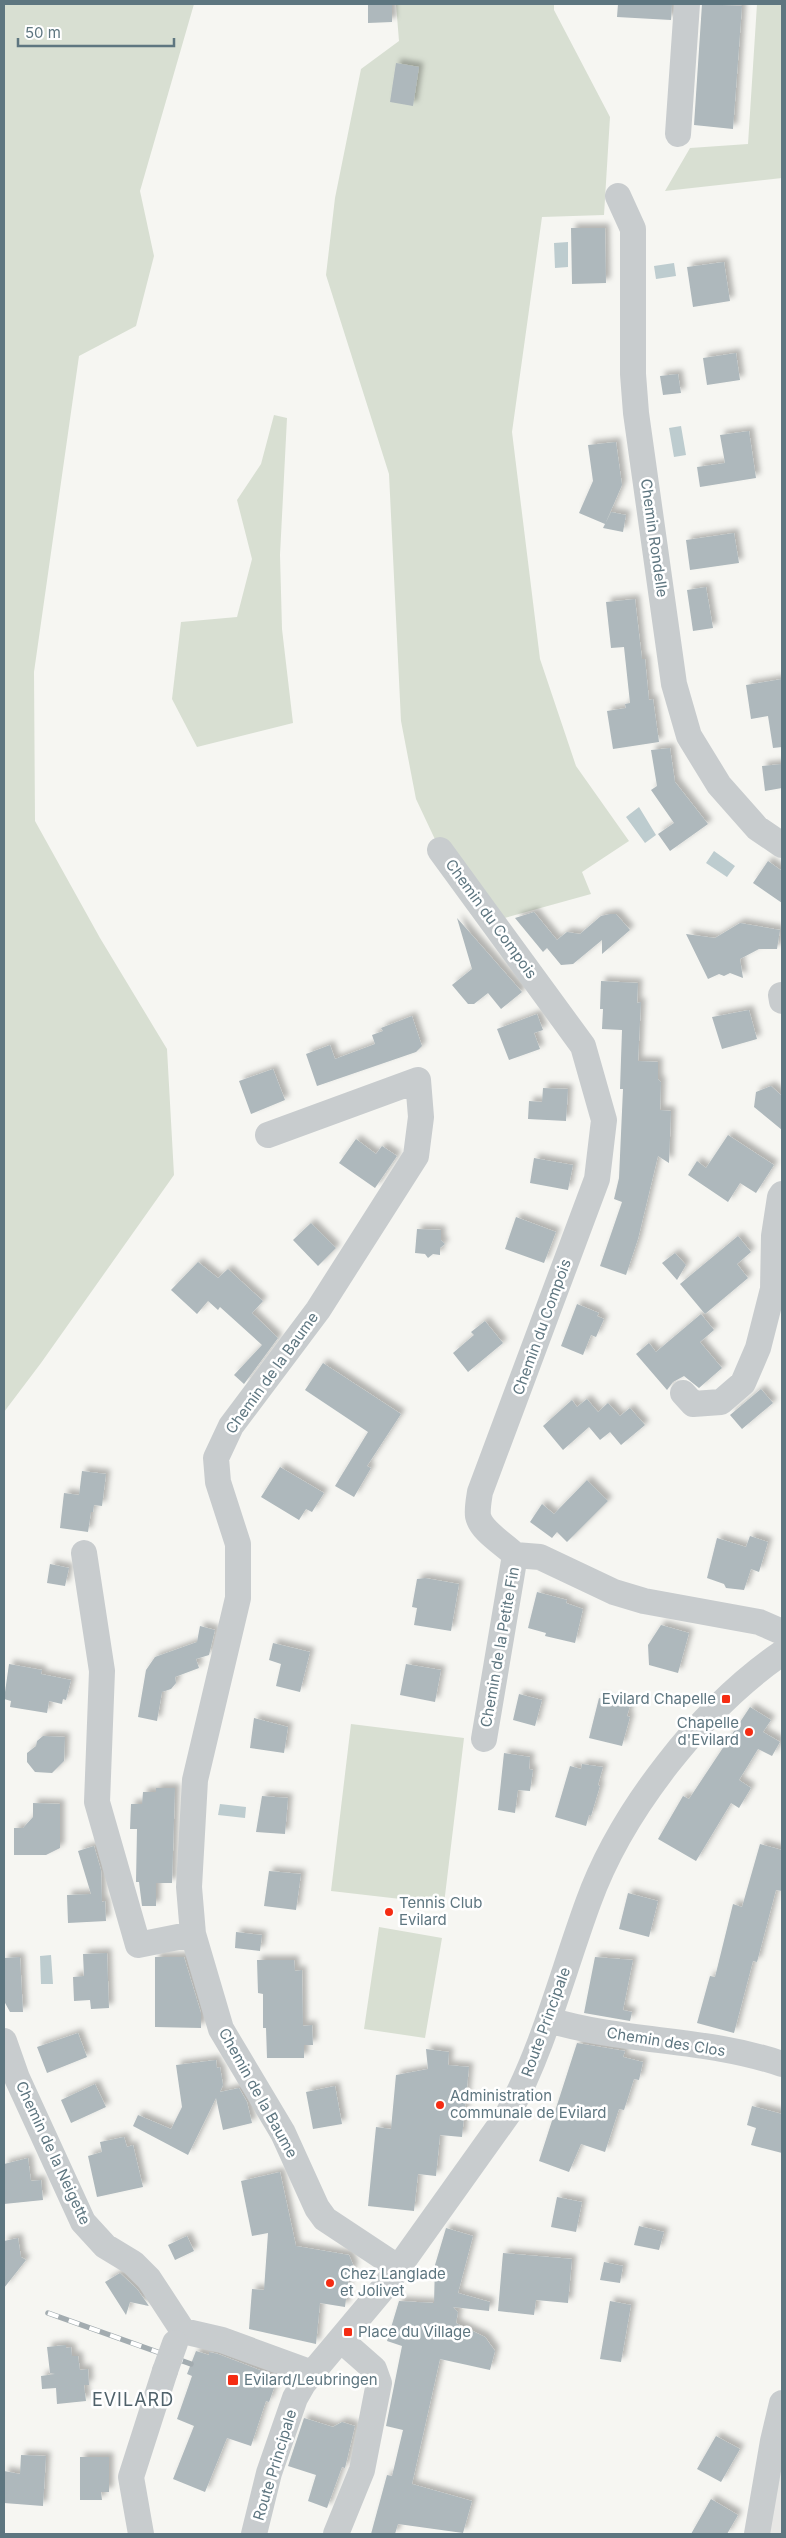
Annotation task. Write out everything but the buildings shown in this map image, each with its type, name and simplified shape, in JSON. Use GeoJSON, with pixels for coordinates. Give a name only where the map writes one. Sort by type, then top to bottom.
{"type":"FeatureCollection","features":[{"type":"Feature","properties":{"kind":"street"},"geometry":{"type":"LineString","coordinates":[[678,134],[686,4]]}},
{"type":"Feature","properties":{"kind":"street","name":"Chemin Rondelle"},"geometry":{"type":"LineString","coordinates":[[618,196],[633,229],[633,374],[636,414],[674,684],[689,736],[719,785],[758,828],[782,845]]}},
{"type":"Feature","properties":{"kind":"street","name":"Chemin du Compois"},"geometry":{"type":"LineString","coordinates":[[440,850],[583,1046],[604,1120],[597,1179],[480,1492],[478,1517],[489,1534],[502,1542],[515,1555]]}},
{"type":"Feature","properties":{"kind":"street","name":"Chemin de la Baume"},"geometry":{"type":"LineString","coordinates":[[268,1135],[418,1080],[421,1117],[416,1156],[318,1310],[230,1426],[216,1458],[218,1482],[238,1544],[238,1598],[195,1780],[189,1887],[193,1934],[221,2029],[283,2133],[317,2208],[325,2219],[399,2268]]}},
{"type":"Feature","properties":{"kind":"street"},"geometry":{"type":"LineString","coordinates":[[683,1393],[693,1404],[721,1402],[743,1382],[758,1348],[773,1289],[774,1236],[782,1194]]}},
{"type":"Feature","properties":{"kind":"street"},"geometry":{"type":"LineString","coordinates":[[84,1553],[102,1671],[97,1802],[138,1945],[193,1934]]}},
{"type":"Feature","properties":{"kind":"street"},"geometry":{"type":"LineString","coordinates":[[515,1555],[540,1557],[614,1592],[759,1622],[782,1632]]}},
{"type":"Feature","properties":{"kind":"street","name":"Chemin de la Petite Fin"},"geometry":{"type":"LineString","coordinates":[[484,1739],[515,1555]]}},
{"type":"Feature","properties":{"kind":"street","name":"Route Principale"},"geometry":{"type":"LineString","coordinates":[[254,2534],[269,2473],[295,2398],[312,2373],[399,2268],[508,2114],[530,2070],[549,2020],[588,1902],[602,1870],[627,1825],[670,1761],[708,1717],[752,1674],[782,1653]]}},
{"type":"Feature","properties":{"kind":"street","name":"Chemin des Clos"},"geometry":{"type":"LineString","coordinates":[[549,2020],[573,2036],[682,2043],[766,2058],[782,2064]]}},
{"type":"Feature","properties":{"kind":"street","name":"Chemin de la Neigette"},"geometry":{"type":"LineString","coordinates":[[4,2041],[10,2078],[83,2222],[105,2246],[132,2263],[149,2279],[179,2337]]}},
{"type":"Feature","properties":{"kind":"street"},"geometry":{"type":"LineString","coordinates":[[141,2534],[131,2477],[165,2371],[179,2337],[222,2340],[312,2373]]}},
{"type":"Feature","properties":{"kind":"street"},"geometry":{"type":"LineString","coordinates":[[336,2534],[362,2470],[379,2383],[374,2369],[341,2340]]}},
{"type":"Feature","properties":{"kind":"street"},"geometry":{"type":"LineString","coordinates":[[757,2534],[773,2441],[782,2403]]}},
{"type":"Feature","properties":{"kind":"shaded area"},"geometry":{"type":"Polygon","coordinates":[[[4,4],[194,4],[140,191],[154,256],[136,326],[79,356],[34,672],[35,821],[100,938],[167,1049],[174,1175],[41,1363],[4,1412],[4,4]]]}},
{"type":"Feature","properties":{"kind":"shaded area"},"geometry":{"type":"Polygon","coordinates":[[[396,4],[554,4],[554,10],[610,117],[604,215],[542,217],[512,432],[540,659],[576,766],[629,841],[582,872],[591,894],[494,921],[440,850],[416,799],[401,721],[389,474],[326,275],[335,198],[361,69],[399,41],[396,4]]]}},
{"type":"Feature","properties":{"kind":"shaded area"},"geometry":{"type":"Polygon","coordinates":[[[757,4],[782,4],[782,178],[665,191],[690,148],[748,144],[757,4]]]}},
{"type":"Feature","properties":{"kind":"shaded area"},"geometry":{"type":"Polygon","coordinates":[[[568,242],[568,267],[555,268],[554,243],[568,242]]]}},
{"type":"Feature","properties":{"kind":"shaded area"},"geometry":{"type":"Polygon","coordinates":[[[674,263],[676,276],[656,279],[654,266],[674,263]]]}},
{"type":"Feature","properties":{"kind":"shaded area"},"geometry":{"type":"Polygon","coordinates":[[[274,415],[287,418],[280,555],[282,629],[293,723],[197,747],[172,699],[181,622],[237,617],[252,559],[237,500],[261,464],[274,415]]]}},
{"type":"Feature","properties":{"kind":"shaded area"},"geometry":{"type":"Polygon","coordinates":[[[681,426],[686,455],[674,457],[669,428],[681,426]]]}},
{"type":"Feature","properties":{"kind":"shaded area"},"geometry":{"type":"Polygon","coordinates":[[[639,807],[656,835],[645,843],[626,817],[639,807]]]}},
{"type":"Feature","properties":{"kind":"shaded area"},"geometry":{"type":"Polygon","coordinates":[[[714,851],[735,866],[727,877],[706,863],[714,851]]]}},
{"type":"Feature","properties":{"kind":"shaded area"},"geometry":{"type":"Polygon","coordinates":[[[351,1724],[464,1738],[444,1904],[331,1891],[351,1724]]]}},
{"type":"Feature","properties":{"kind":"shaded area"},"geometry":{"type":"Polygon","coordinates":[[[220,1804],[246,1807],[245,1818],[218,1815],[220,1804]]]}},
{"type":"Feature","properties":{"kind":"shaded area"},"geometry":{"type":"Polygon","coordinates":[[[379,1927],[442,1938],[425,2038],[364,2029],[379,1927]]]}},
{"type":"Feature","properties":{"kind":"shaded area"},"geometry":{"type":"Polygon","coordinates":[[[51,1955],[53,1984],[41,1984],[40,1956],[51,1955]]]}},
{"type":"Feature","properties":{"kind":"shaded area"},"geometry":{"type":"Polygon","coordinates":[[[782,2441],[782,2534],[764,2534],[782,2441]]]}},
{"type":"Feature","properties":{"kind":"railway"},"geometry":{"type":"LineString","coordinates":[[48,2313],[191,2364]]}},
{"type":"Feature","properties":{"kind":"place","name":"Evilard Chapelle"},"geometry":{"type":"Point","coordinates":[726,1699]}},
{"type":"Feature","properties":{"kind":"place","name":"Chapelle d'Evilard"},"geometry":{"type":"Point","coordinates":[749,1732]}},
{"type":"Feature","properties":{"kind":"place","name":"Tennis Club Evilard"},"geometry":{"type":"Point","coordinates":[389,1912]}},
{"type":"Feature","properties":{"kind":"place","name":"Administration communale de Evilard"},"geometry":{"type":"Point","coordinates":[440,2105]}},
{"type":"Feature","properties":{"kind":"place","name":"Chez Langlade et Jolivet"},"geometry":{"type":"Point","coordinates":[330,2283]}},
{"type":"Feature","properties":{"kind":"place","name":"Place du Village"},"geometry":{"type":"Point","coordinates":[348,2332]}},
{"type":"Feature","properties":{"kind":"place","name":"Evilard/Leubringen"},"geometry":{"type":"Point","coordinates":[233,2380]}},
{"type":"Feature","properties":{"kind":"district","name":"EVILARD"},"geometry":{"type":"Point","coordinates":[133,2400]}}]}
